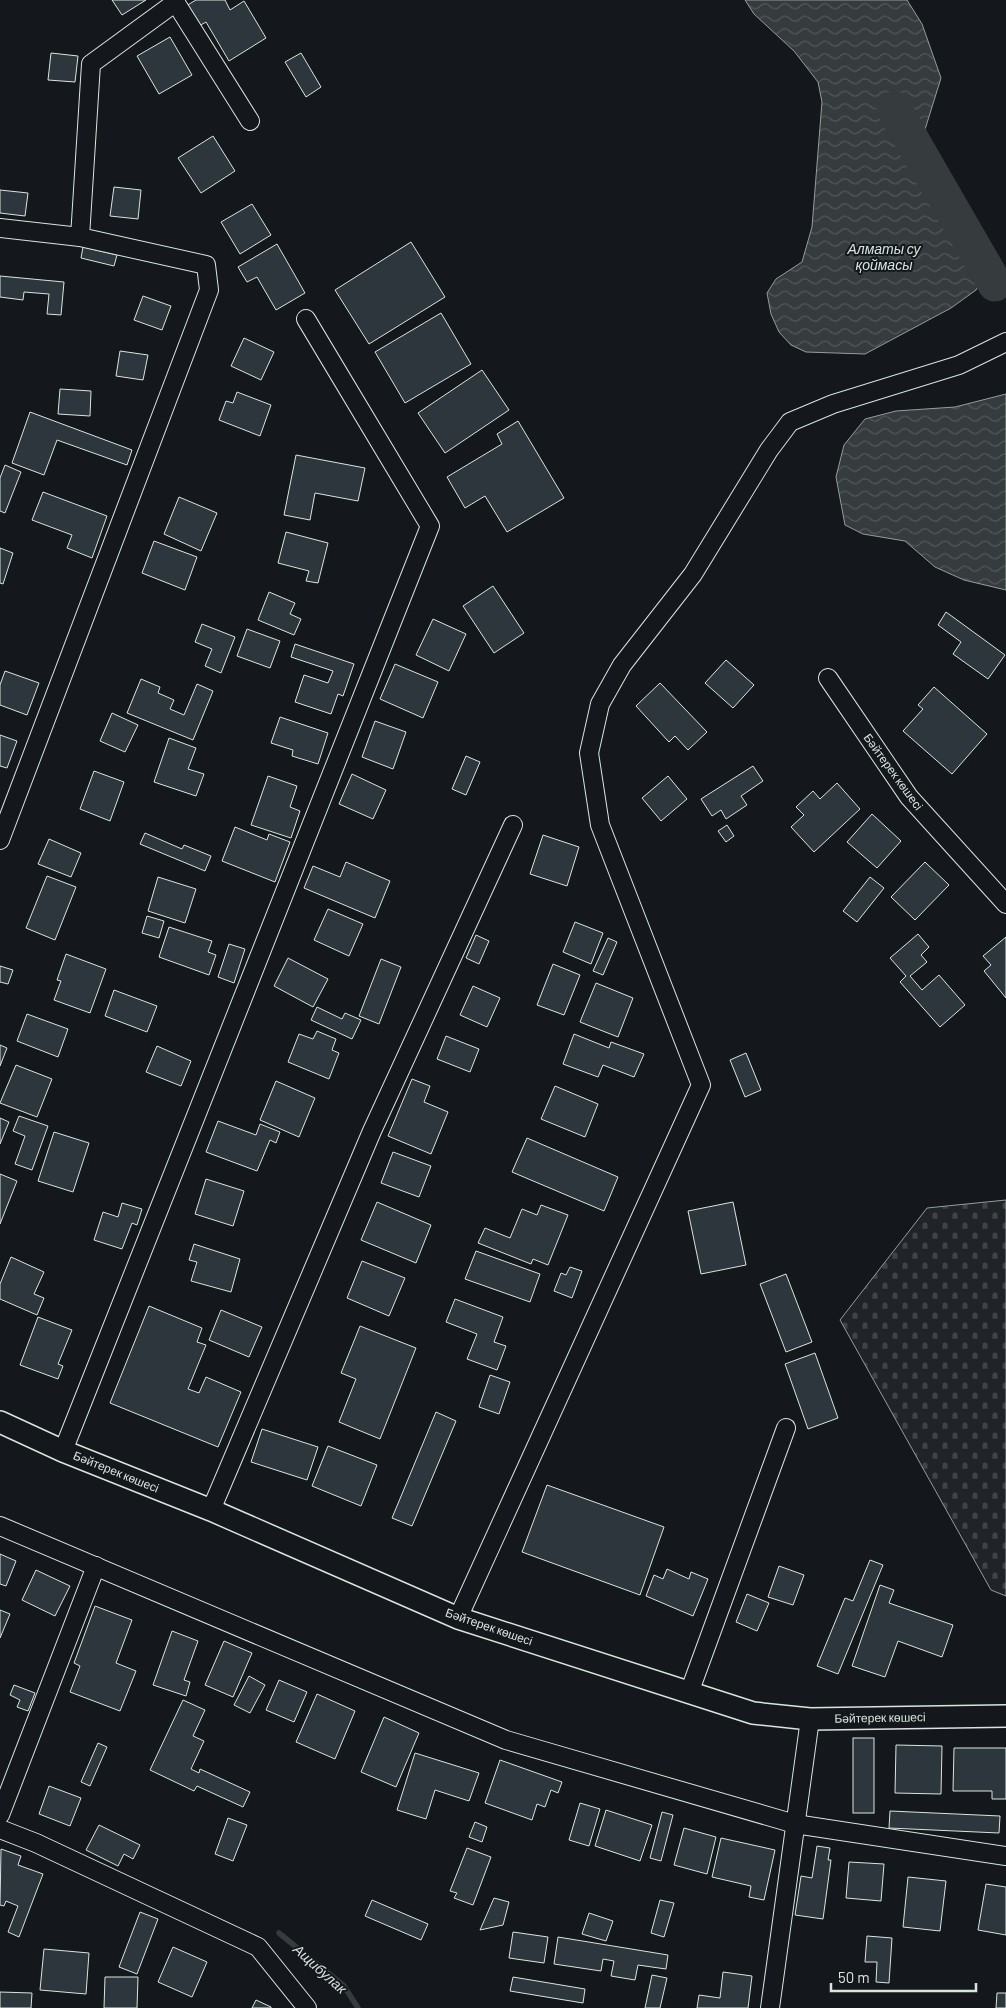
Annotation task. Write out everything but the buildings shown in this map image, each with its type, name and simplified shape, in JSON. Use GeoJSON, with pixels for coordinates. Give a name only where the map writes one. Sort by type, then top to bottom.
{"type":"FeatureCollection","features":[{"type":"Feature","properties":{"kind":"street"},"geometry":{"type":"LineString","coordinates":[[80,237],[90,64],[175,1],[250,122]]}},
{"type":"Feature","properties":{"kind":"street"},"geometry":{"type":"LineString","coordinates":[[0,228],[80,237],[206,266],[209,290],[0,840]]}},
{"type":"Feature","properties":{"kind":"street"},"geometry":{"type":"LineString","coordinates":[[63,1451],[430,526],[306,319]]}},
{"type":"Feature","properties":{"kind":"street"},"geometry":{"type":"LineString","coordinates":[[458,1618],[701,1086],[600,825],[590,752],[600,704],[622,665],[693,574],[769,450],[790,422],[833,404],[959,365],[1006,342]]}},
{"type":"Feature","properties":{"kind":"street","name":"Бәйтерек көшесі"},"geometry":{"type":"LineString","coordinates":[[828,678],[909,797],[1006,904]]}},
{"type":"Feature","properties":{"kind":"street"},"geometry":{"type":"LineString","coordinates":[[211,1510],[372,1132],[513,824]]}},
{"type":"Feature","properties":{"kind":"street","name":"Бәйтерек көшесі"},"geometry":{"type":"LineString","coordinates":[[0,1422],[63,1451],[211,1510],[458,1618],[753,1713],[810,1719],[1006,1716]]}},
{"type":"Feature","properties":{"kind":"street"},"geometry":{"type":"LineString","coordinates":[[690,1693],[786,1428]]}},
{"type":"Feature","properties":{"kind":"street"},"geometry":{"type":"LineString","coordinates":[[0,1526],[506,1740],[796,1824],[1006,1856]]}},
{"type":"Feature","properties":{"kind":"street"},"geometry":{"type":"LineString","coordinates":[[0,1814],[96,1566]]}},
{"type":"Feature","properties":{"kind":"street"},"geometry":{"type":"LineString","coordinates":[[770,2008],[810,1719]]}},
{"type":"Feature","properties":{"kind":"street"},"geometry":{"type":"LineString","coordinates":[[0,1829],[36,1843],[258,1947],[306,2008]]}},
{"type":"Feature","properties":{"kind":"green space"},"geometry":{"type":"Polygon","coordinates":[[[1006,1200],[1006,1596],[991,1590],[840,1320],[927,1208],[1006,1200]]]}},
{"type":"Feature","properties":{"kind":"water","name":"Алматы су қоймасы"},"geometry":{"type":"Polygon","coordinates":[[[745,0],[907,0],[922,24],[941,78],[918,152],[929,195],[968,217],[988,269],[976,290],[951,308],[865,354],[806,352],[791,345],[779,332],[771,314],[767,293],[776,279],[802,262],[812,227],[822,102],[818,82],[794,51],[754,14],[745,0]]]}},
{"type":"Feature","properties":{"kind":"water"},"geometry":{"type":"Polygon","coordinates":[[[1006,394],[1006,590],[964,580],[935,567],[905,541],[863,534],[845,525],[836,477],[844,445],[865,419],[896,411],[955,407],[1006,394]]]}},
{"type":"Feature","properties":{"kind":"waterway"},"geometry":{"type":"LineString","coordinates":[[894,109],[995,284]]}},
{"type":"Feature","properties":{"kind":"waterway","name":"Ащибулак"},"geometry":{"type":"LineString","coordinates":[[279,1933],[344,1986],[358,2008]]}}]}
